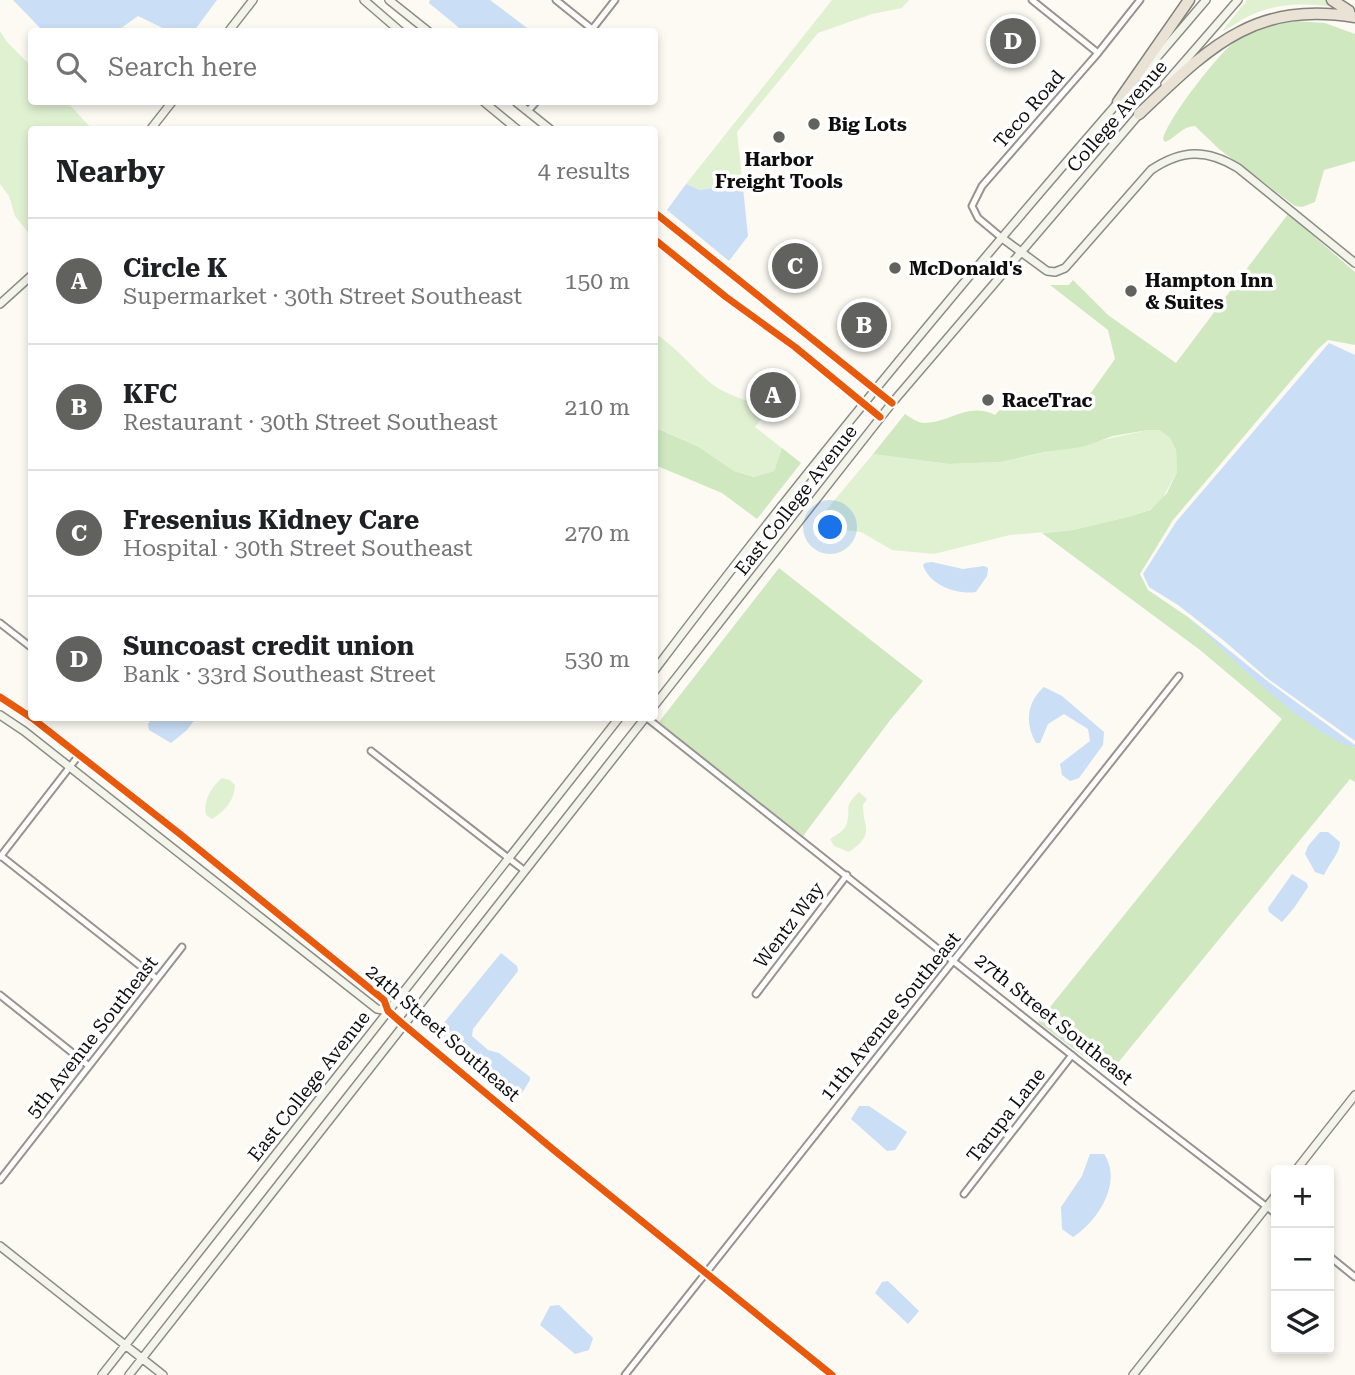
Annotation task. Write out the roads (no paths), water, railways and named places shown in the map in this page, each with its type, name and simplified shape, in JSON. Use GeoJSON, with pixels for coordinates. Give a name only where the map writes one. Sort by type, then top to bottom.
{"type":"FeatureCollection","features":[{"type":"Feature","properties":{"kind":"highway"},"geometry":{"type":"LineString","coordinates":[[1118,103],[1189,0]]}},
{"type":"Feature","properties":{"kind":"highway"},"geometry":{"type":"LineString","coordinates":[[1332,0],[1355,16]]}},
{"type":"Feature","properties":{"kind":"highway"},"geometry":{"type":"LineString","coordinates":[[1139,114],[1224,35],[1251,19],[1277,10],[1308,7],[1355,16]]}},
{"type":"Feature","properties":{"kind":"street"},"geometry":{"type":"LineString","coordinates":[[231,28],[253,0]]}},
{"type":"Feature","properties":{"kind":"street"},"geometry":{"type":"LineString","coordinates":[[364,0],[396,28]]}},
{"type":"Feature","properties":{"kind":"street"},"geometry":{"type":"LineString","coordinates":[[389,0],[424,28]]}},
{"type":"Feature","properties":{"kind":"street"},"geometry":{"type":"LineString","coordinates":[[556,0],[589,28]]}},
{"type":"Feature","properties":{"kind":"street"},"geometry":{"type":"LineString","coordinates":[[593,28],[615,0]]}},
{"type":"Feature","properties":{"kind":"street"},"geometry":{"type":"LineString","coordinates":[[1032,0],[1098,53]]}},
{"type":"Feature","properties":{"kind":"street","name":"Teco Road"},"geometry":{"type":"LineString","coordinates":[[1002,238],[978,218],[972,206],[975,198],[982,186],[1098,53],[1140,0]]}},
{"type":"Feature","properties":{"kind":"street","name":"College Avenue"},"geometry":{"type":"LineString","coordinates":[[1002,238],[1206,0]]}},
{"type":"Feature","properties":{"kind":"street","name":"College Avenue"},"geometry":{"type":"LineString","coordinates":[[1020,252],[1238,0]]}},
{"type":"Feature","properties":{"kind":"street"},"geometry":{"type":"LineString","coordinates":[[153,126],[170,105]]}},
{"type":"Feature","properties":{"kind":"street"},"geometry":{"type":"LineString","coordinates":[[488,105],[513,126]]}},
{"type":"Feature","properties":{"kind":"street"},"geometry":{"type":"LineString","coordinates":[[520,105],[546,126]]}},
{"type":"Feature","properties":{"kind":"street"},"geometry":{"type":"LineString","coordinates":[[528,111],[533,105]]}},
{"type":"Feature","properties":{"kind":"street"},"geometry":{"type":"LineString","coordinates":[[1002,238],[1047,271],[1055,272],[1065,268],[1151,170],[1165,161],[1196,154],[1223,159],[1238,168],[1355,263]]}},
{"type":"Feature","properties":{"kind":"street"},"geometry":{"type":"LineString","coordinates":[[658,215],[891,403]]}},
{"type":"Feature","properties":{"kind":"street","name":"East College Avenue"},"geometry":{"type":"LineString","coordinates":[[658,666],[862,403],[1002,238]]}},
{"type":"Feature","properties":{"kind":"street"},"geometry":{"type":"LineString","coordinates":[[658,242],[726,297],[795,347],[880,417]]}},
{"type":"Feature","properties":{"kind":"street","name":"East College Avenue"},"geometry":{"type":"LineString","coordinates":[[658,701],[891,403],[1020,252]]}},
{"type":"Feature","properties":{"kind":"street"},"geometry":{"type":"LineString","coordinates":[[0,304],[28,279]]}},
{"type":"Feature","properties":{"kind":"street"},"geometry":{"type":"LineString","coordinates":[[0,623],[28,645]]}},
{"type":"Feature","properties":{"kind":"street","name":"11th Avenue Southeast"},"geometry":{"type":"LineString","coordinates":[[625,1375],[1179,676]]}},
{"type":"Feature","properties":{"kind":"street","name":"24th Street Southeast"},"geometry":{"type":"LineString","coordinates":[[0,697],[28,715]]}},
{"type":"Feature","properties":{"kind":"street","name":"24th Street Southeast"},"geometry":{"type":"LineString","coordinates":[[0,715],[24,731],[377,1009],[388,1011]]}},
{"type":"Feature","properties":{"kind":"street","name":"24th Street Southeast"},"geometry":{"type":"LineString","coordinates":[[36,721],[381,997],[388,1011],[404,1025],[832,1375]]}},
{"type":"Feature","properties":{"kind":"street","name":"East College Avenue"},"geometry":{"type":"LineString","coordinates":[[102,1375],[618,721]]}},
{"type":"Feature","properties":{"kind":"street","name":"East College Avenue"},"geometry":{"type":"LineString","coordinates":[[130,1375],[644,721]]}},
{"type":"Feature","properties":{"kind":"street","name":"27th Street Southeast"},"geometry":{"type":"LineString","coordinates":[[650,721],[1271,1210]]}},
{"type":"Feature","properties":{"kind":"street"},"geometry":{"type":"LineString","coordinates":[[371,751],[525,871]]}},
{"type":"Feature","properties":{"kind":"street"},"geometry":{"type":"LineString","coordinates":[[79,755],[0,856],[158,979]]}},
{"type":"Feature","properties":{"kind":"street","name":"Wentz Way"},"geometry":{"type":"LineString","coordinates":[[756,994],[848,875]]}},
{"type":"Feature","properties":{"kind":"street","name":"5th Avenue Southeast"},"geometry":{"type":"LineString","coordinates":[[0,1180],[182,947]]}},
{"type":"Feature","properties":{"kind":"street"},"geometry":{"type":"LineString","coordinates":[[0,995],[89,1066]]}},
{"type":"Feature","properties":{"kind":"street","name":"Tarupa Lane"},"geometry":{"type":"LineString","coordinates":[[964,1194],[1072,1055]]}},
{"type":"Feature","properties":{"kind":"street"},"geometry":{"type":"LineString","coordinates":[[1300,1165],[1355,1096]]}},
{"type":"Feature","properties":{"kind":"street"},"geometry":{"type":"LineString","coordinates":[[1133,1375],[1271,1202]]}},
{"type":"Feature","properties":{"kind":"street"},"geometry":{"type":"LineString","coordinates":[[0,1246],[163,1375]]}},
{"type":"Feature","properties":{"kind":"street"},"geometry":{"type":"LineString","coordinates":[[1334,1260],[1355,1277]]}},
{"type":"Feature","properties":{"kind":"water"},"geometry":{"type":"Polygon","coordinates":[[[13,0],[217,0],[196,28],[163,28],[138,16],[121,28],[40,28],[13,0]]]}},
{"type":"Feature","properties":{"kind":"water"},"geometry":{"type":"Polygon","coordinates":[[[430,0],[490,0],[527,28],[459,28],[429,3],[430,0]]]}},
{"type":"Feature","properties":{"kind":"water"},"geometry":{"type":"Polygon","coordinates":[[[726,174],[742,178],[748,236],[729,261],[667,210],[686,184],[700,190],[718,187],[726,174]]]}},
{"type":"Feature","properties":{"kind":"water"},"geometry":{"type":"Polygon","coordinates":[[[1329,343],[1355,355],[1355,741],[1267,678],[1178,605],[1149,587],[1143,574],[1176,522],[1329,343]]]}},
{"type":"Feature","properties":{"kind":"water"},"geometry":{"type":"Polygon","coordinates":[[[932,562],[963,569],[984,566],[988,568],[987,576],[976,592],[952,590],[937,583],[926,572],[923,565],[932,562]]]}},
{"type":"Feature","properties":{"kind":"water"},"geometry":{"type":"Polygon","coordinates":[[[1188,617],[1266,680],[1355,745],[1355,748],[1313,727],[1291,710],[1188,617]]]}},
{"type":"Feature","properties":{"kind":"water"},"geometry":{"type":"Polygon","coordinates":[[[1044,687],[1062,696],[1104,732],[1103,745],[1079,778],[1070,781],[1062,775],[1060,764],[1090,741],[1088,729],[1064,714],[1048,724],[1040,743],[1036,743],[1030,728],[1029,714],[1034,700],[1044,687]]]}},
{"type":"Feature","properties":{"kind":"water"},"geometry":{"type":"Polygon","coordinates":[[[150,721],[194,721],[171,743],[149,730],[150,721]]]}},
{"type":"Feature","properties":{"kind":"water"},"geometry":{"type":"Polygon","coordinates":[[[1320,832],[1328,832],[1340,842],[1324,875],[1315,872],[1305,854],[1320,832]]]}},
{"type":"Feature","properties":{"kind":"water"},"geometry":{"type":"Polygon","coordinates":[[[1292,874],[1307,883],[1308,887],[1282,922],[1269,912],[1268,908],[1292,874]]]}},
{"type":"Feature","properties":{"kind":"water"},"geometry":{"type":"Polygon","coordinates":[[[501,953],[517,966],[518,971],[473,1029],[472,1036],[488,1050],[499,1053],[530,1077],[522,1093],[518,1094],[444,1037],[443,1024],[501,953]]]}},
{"type":"Feature","properties":{"kind":"water"},"geometry":{"type":"Polygon","coordinates":[[[859,1106],[869,1106],[907,1132],[895,1150],[887,1151],[851,1119],[859,1106]]]}},
{"type":"Feature","properties":{"kind":"water"},"geometry":{"type":"Polygon","coordinates":[[[1090,1154],[1104,1154],[1111,1177],[1109,1188],[1099,1211],[1073,1237],[1062,1229],[1061,1207],[1082,1176],[1090,1154]]]}},
{"type":"Feature","properties":{"kind":"water"},"geometry":{"type":"Polygon","coordinates":[[[888,1281],[919,1311],[908,1324],[875,1293],[882,1282],[888,1281]]]}},
{"type":"Feature","properties":{"kind":"water"},"geometry":{"type":"Polygon","coordinates":[[[559,1305],[593,1338],[589,1350],[575,1354],[540,1325],[550,1306],[559,1305]]]}},
{"type":"Feature","properties":{"kind":"place","name":"Suncoast credit union"},"geometry":{"type":"Point","coordinates":[1013,41]}},
{"type":"Feature","properties":{"kind":"place","name":"Big Lots"},"geometry":{"type":"Point","coordinates":[814,124]}},
{"type":"Feature","properties":{"kind":"place","name":"Harbor Freight Tools"},"geometry":{"type":"Point","coordinates":[779,137]}},
{"type":"Feature","properties":{"kind":"place","name":"Fresenius Kidney Care"},"geometry":{"type":"Point","coordinates":[795,266]}},
{"type":"Feature","properties":{"kind":"place","name":"McDonald's"},"geometry":{"type":"Point","coordinates":[895,268]}},
{"type":"Feature","properties":{"kind":"place","name":"Hampton Inn & Suites"},"geometry":{"type":"Point","coordinates":[1131,291]}},
{"type":"Feature","properties":{"kind":"place","name":"KFC"},"geometry":{"type":"Point","coordinates":[864,325]}},
{"type":"Feature","properties":{"kind":"place","name":"Circle K"},"geometry":{"type":"Point","coordinates":[773,395]}},
{"type":"Feature","properties":{"kind":"place","name":"RaceTrac"},"geometry":{"type":"Point","coordinates":[988,400]}}]}
